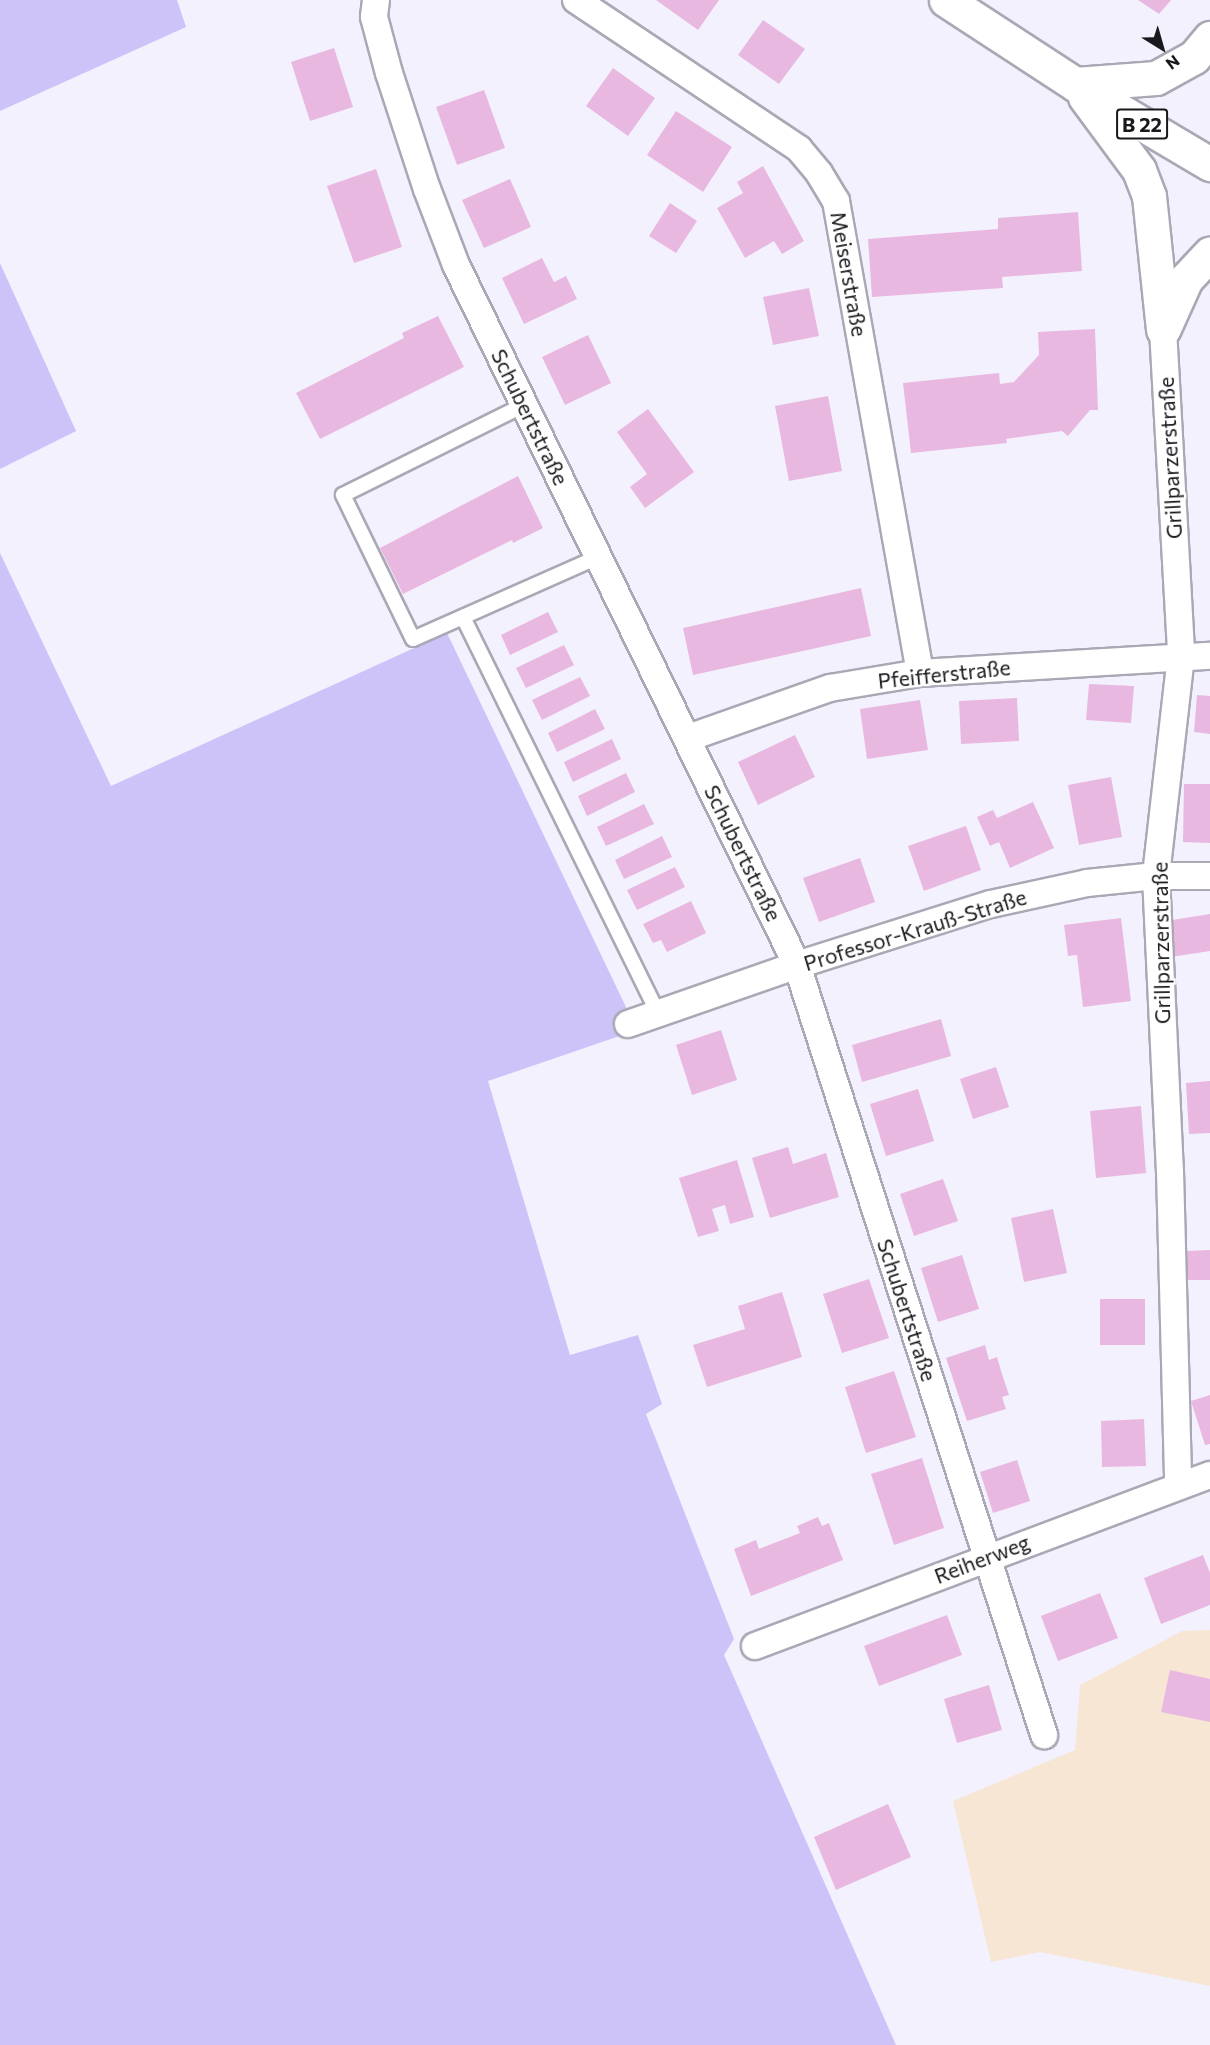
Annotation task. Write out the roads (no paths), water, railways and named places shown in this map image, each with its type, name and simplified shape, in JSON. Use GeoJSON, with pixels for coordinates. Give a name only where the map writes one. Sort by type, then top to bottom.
{"type":"FeatureCollection","features":[{"type":"Feature","properties":{"kind":"main road","name":"B 22"},"geometry":{"type":"LineString","coordinates":[[946,0],[1075,84],[1210,164]]}},
{"type":"Feature","properties":{"kind":"main road"},"geometry":{"type":"LineString","coordinates":[[1075,84],[1156,78],[1194,57],[1210,38]]}},
{"type":"Feature","properties":{"kind":"main road"},"geometry":{"type":"LineString","coordinates":[[1075,84],[1138,170],[1149,196],[1163,329]]}},
{"type":"Feature","properties":{"kind":"main road"},"geometry":{"type":"LineString","coordinates":[[1163,329],[1186,279],[1210,253]]}},
{"type":"Feature","properties":{"kind":"street","name":"Schubertstraße"},"geometry":{"type":"LineString","coordinates":[[376,0],[374,17],[388,73],[456,265],[797,965],[985,1559],[1044,1736]]}},
{"type":"Feature","properties":{"kind":"street","name":"Meiserstraße"},"geometry":{"type":"LineString","coordinates":[[576,0],[799,149],[819,173],[836,201],[920,673]]}},
{"type":"Feature","properties":{"kind":"street","name":"Grillparzerstraße"},"geometry":{"type":"LineString","coordinates":[[1163,329],[1181,656],[1156,876],[1170,1171],[1178,1486]]}},
{"type":"Feature","properties":{"kind":"street","name":"Pfeifferstraße"},"geometry":{"type":"LineString","coordinates":[[687,738],[830,688],[920,673],[1210,656]]}},
{"type":"Feature","properties":{"kind":"street","name":"Professor-Krauß-Straße"},"geometry":{"type":"LineString","coordinates":[[628,1024],[797,965],[991,904],[1087,883],[1156,876],[1210,876]]}},
{"type":"Feature","properties":{"kind":"street","name":"Reiherweg"},"geometry":{"type":"LineString","coordinates":[[755,1646],[1210,1474]]}},
{"type":"Feature","properties":{"kind":"lane"},"geometry":{"type":"LineString","coordinates":[[524,405],[344,495],[413,639],[598,557]]}},
{"type":"Feature","properties":{"kind":"lane"},"geometry":{"type":"LineString","coordinates":[[463,617],[659,1015]]}}]}
